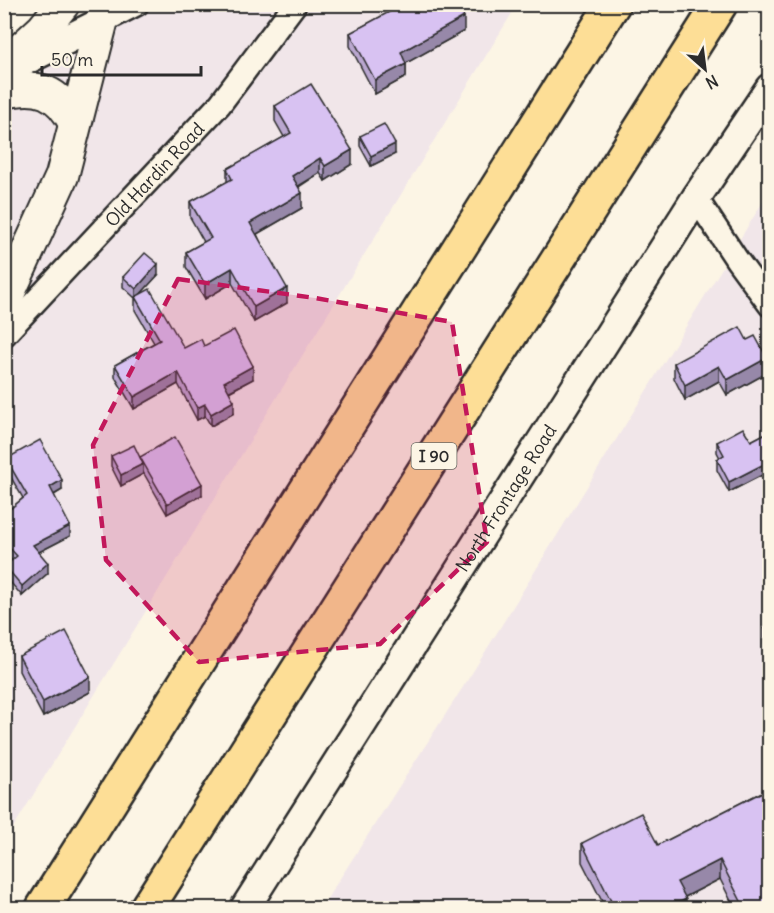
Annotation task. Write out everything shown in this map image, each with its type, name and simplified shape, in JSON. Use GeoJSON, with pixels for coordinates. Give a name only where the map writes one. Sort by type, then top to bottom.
{"type":"FeatureCollection","features":[{"type":"Feature","properties":{"kind":"highway"},"geometry":{"type":"LineString","coordinates":[[43,909],[613,4]]}},
{"type":"Feature","properties":{"kind":"highway","name":"I 90"},"geometry":{"type":"LineString","coordinates":[[147,909],[720,4]]}},
{"type":"Feature","properties":{"kind":"main road"},"geometry":{"type":"LineString","coordinates":[[4,64],[44,29],[63,4]]}},
{"type":"Feature","properties":{"kind":"main road"},"geometry":{"type":"LineString","coordinates":[[4,303],[62,176],[104,13]]}},
{"type":"Feature","properties":{"kind":"main road"},"geometry":{"type":"LineString","coordinates":[[4,92],[20,88],[52,95],[68,109],[75,123]]}},
{"type":"Feature","properties":{"kind":"street"},"geometry":{"type":"LineString","coordinates":[[4,71],[104,13],[137,4]]}},
{"type":"Feature","properties":{"kind":"street","name":"Old Hardin Road"},"geometry":{"type":"LineString","coordinates":[[4,335],[220,104],[295,4]]}},
{"type":"Feature","properties":{"kind":"street","name":"North Frontage Road"},"geometry":{"type":"LineString","coordinates":[[245,909],[696,198],[770,88]]}},
{"type":"Feature","properties":{"kind":"street"},"geometry":{"type":"LineString","coordinates":[[696,198],[770,305]]}},
{"type":"Feature","properties":{"kind":"highlighted area"},"geometry":{"type":"Polygon","coordinates":[[[178,279],[315,298],[452,322],[487,542],[380,644],[199,662],[106,560],[93,445],[178,279]]]}},
{"type":"Feature","properties":{"kind":"shaded area"},"geometry":{"type":"Polygon","coordinates":[[[106,5],[517,5],[5,841],[5,71],[106,5]]]}},
{"type":"Feature","properties":{"kind":"shaded area"},"geometry":{"type":"Polygon","coordinates":[[[769,192],[769,908],[321,908],[474,670],[769,192]]]}},
{"type":"Feature","properties":{"kind":"building"},"geometry":{"type":"Polygon","coordinates":[[[404,4],[457,4],[464,17],[401,52],[406,64],[375,80],[350,33],[404,4]]]}},
{"type":"Feature","properties":{"kind":"building"},"geometry":{"type":"Polygon","coordinates":[[[311,84],[352,150],[325,166],[320,158],[292,176],[302,193],[250,223],[287,288],[254,307],[232,268],[205,284],[186,252],[211,238],[190,202],[232,179],[227,169],[291,133],[275,106],[311,84]]]}},
{"type":"Feature","properties":{"kind":"building"},"geometry":{"type":"Polygon","coordinates":[[[384,124],[395,144],[371,156],[360,136],[384,124]]]}},
{"type":"Feature","properties":{"kind":"building"},"geometry":{"type":"Polygon","coordinates":[[[145,253],[158,264],[136,289],[123,277],[145,253]]]}},
{"type":"Feature","properties":{"kind":"building"},"geometry":{"type":"Polygon","coordinates":[[[150,289],[184,348],[201,339],[204,346],[234,330],[253,366],[224,382],[234,401],[211,414],[205,404],[197,408],[178,372],[134,397],[115,365],[160,340],[135,297],[150,289]]]}},
{"type":"Feature","properties":{"kind":"building"},"geometry":{"type":"Polygon","coordinates":[[[740,327],[747,340],[755,336],[767,358],[727,380],[719,366],[685,385],[674,363],[740,327]]]}},
{"type":"Feature","properties":{"kind":"building"},"geometry":{"type":"Polygon","coordinates":[[[743,428],[751,441],[770,431],[770,461],[729,482],[717,459],[724,455],[717,442],[743,428]]]}},
{"type":"Feature","properties":{"kind":"building"},"geometry":{"type":"Polygon","coordinates":[[[175,437],[202,484],[167,504],[140,457],[175,437]]]}},
{"type":"Feature","properties":{"kind":"building"},"geometry":{"type":"Polygon","coordinates":[[[40,440],[62,480],[50,487],[70,526],[33,545],[48,563],[22,586],[5,566],[17,556],[4,542],[4,514],[27,495],[6,459],[40,440]]]}},
{"type":"Feature","properties":{"kind":"building"},"geometry":{"type":"Polygon","coordinates":[[[134,445],[143,464],[121,475],[111,456],[134,445]]]}},
{"type":"Feature","properties":{"kind":"building"},"geometry":{"type":"Polygon","coordinates":[[[770,625],[770,639],[764,628],[770,625]]]}},
{"type":"Feature","properties":{"kind":"building"},"geometry":{"type":"Polygon","coordinates":[[[66,631],[90,677],[43,702],[19,656],[66,631]]]}},
{"type":"Feature","properties":{"kind":"building"},"geometry":{"type":"Polygon","coordinates":[[[770,788],[770,902],[756,909],[745,909],[720,860],[677,882],[686,899],[667,909],[615,909],[582,843],[641,813],[658,845],[770,788]]]}}]}
